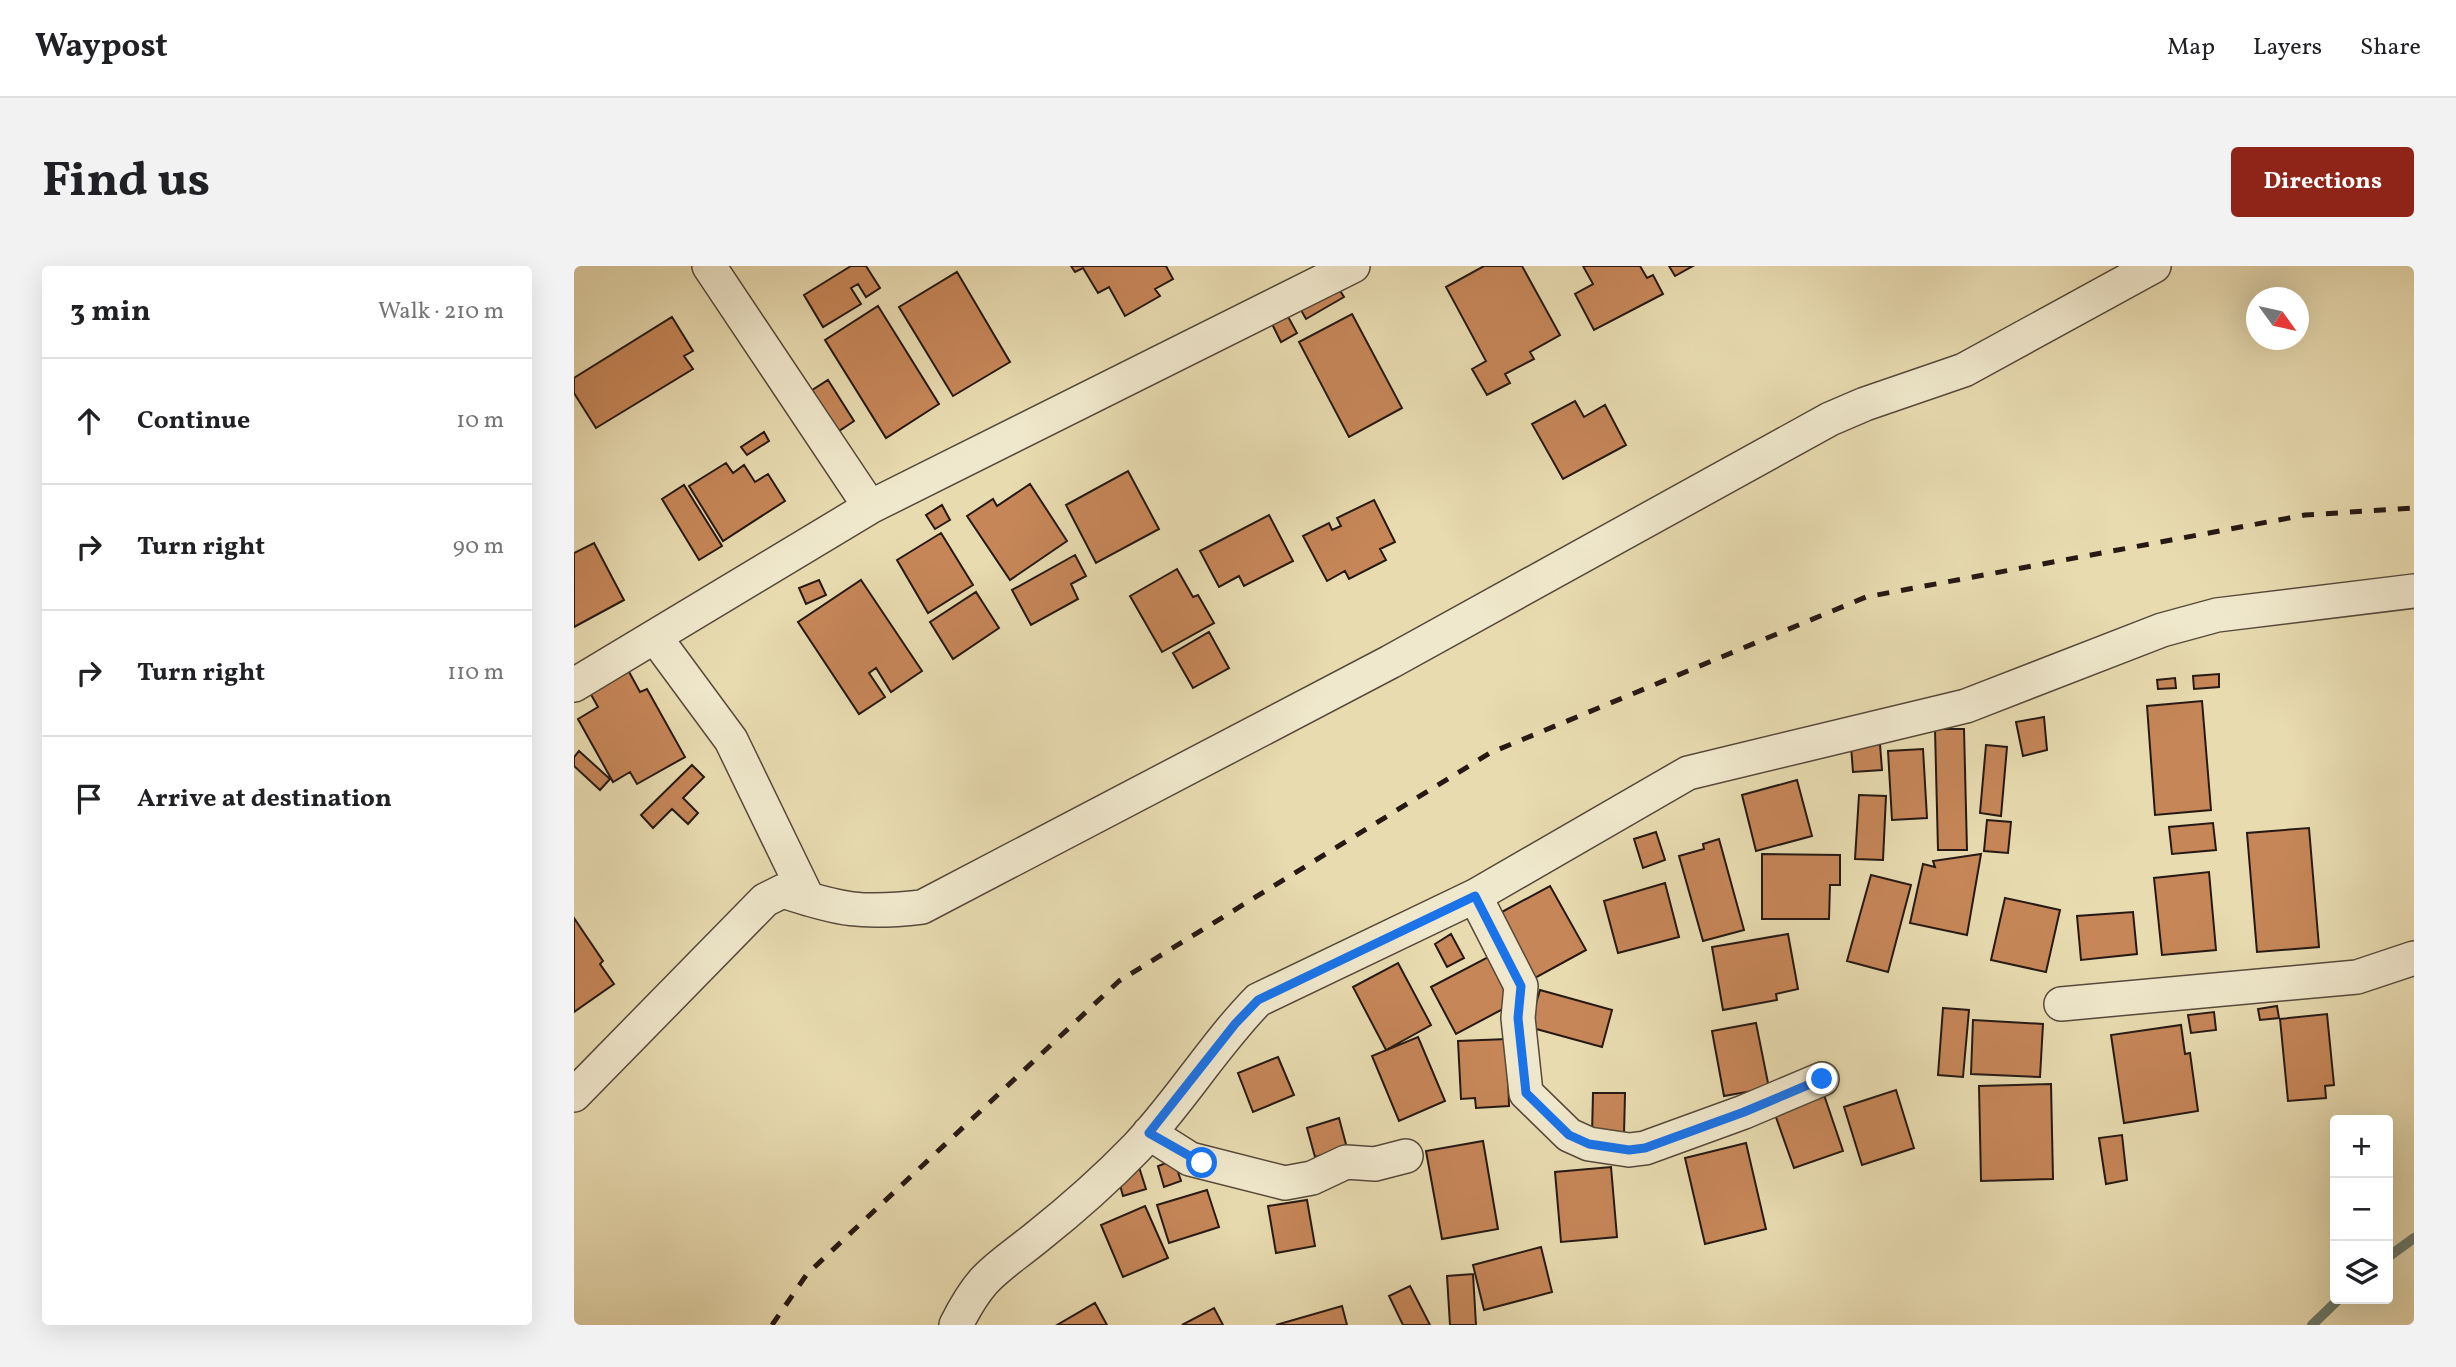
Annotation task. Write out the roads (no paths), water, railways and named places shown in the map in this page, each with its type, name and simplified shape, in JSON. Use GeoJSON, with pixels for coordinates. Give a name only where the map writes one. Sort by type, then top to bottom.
{"type":"FeatureCollection","features":[{"type":"Feature","properties":{"kind":"street"},"geometry":{"type":"LineString","coordinates":[[709,266],[870,507]]}},
{"type":"Feature","properties":{"kind":"street"},"geometry":{"type":"LineString","coordinates":[[574,685],[870,507],[1353,266]]}},
{"type":"Feature","properties":{"kind":"street"},"geometry":{"type":"LineString","coordinates":[[574,1095],[765,900],[783,891],[838,909],[877,912],[922,907],[1390,662],[1830,419],[1964,370],[2154,266]]}},
{"type":"Feature","properties":{"kind":"street"},"geometry":{"type":"LineString","coordinates":[[956,1325],[972,1292],[990,1272],[1038,1237],[1149,1133],[1235,1024],[1258,1000],[1475,896],[1688,773],[1728,761],[1966,706],[2162,630],[2217,615],[2414,591]]}},
{"type":"Feature","properties":{"kind":"street"},"geometry":{"type":"LineString","coordinates":[[655,637],[731,740],[808,899]]}},
{"type":"Feature","properties":{"kind":"street"},"geometry":{"type":"LineString","coordinates":[[1475,896],[1521,986],[1518,1018],[1526,1093],[1569,1135],[1589,1144],[1629,1150],[1645,1148],[1744,1112],[1822,1079]]}},
{"type":"Feature","properties":{"kind":"street"},"geometry":{"type":"LineString","coordinates":[[2061,1004],[2357,977],[2414,958]]}},
{"type":"Feature","properties":{"kind":"street"},"geometry":{"type":"LineString","coordinates":[[1149,1133],[1190,1159],[1284,1183],[1312,1178],[1346,1162],[1376,1164],[1406,1156]]}},
{"type":"Feature","properties":{"kind":"waterway"},"geometry":{"type":"LineString","coordinates":[[2393,1253],[2414,1238]]}},
{"type":"Feature","properties":{"kind":"waterway"},"geometry":{"type":"LineString","coordinates":[[2312,1325],[2334,1304]]}},
{"type":"Feature","properties":{"kind":"railway"},"geometry":{"type":"LineString","coordinates":[[772,1325],[807,1274],[1119,981],[1490,753],[1866,597],[2305,515],[2414,508]]}}]}
